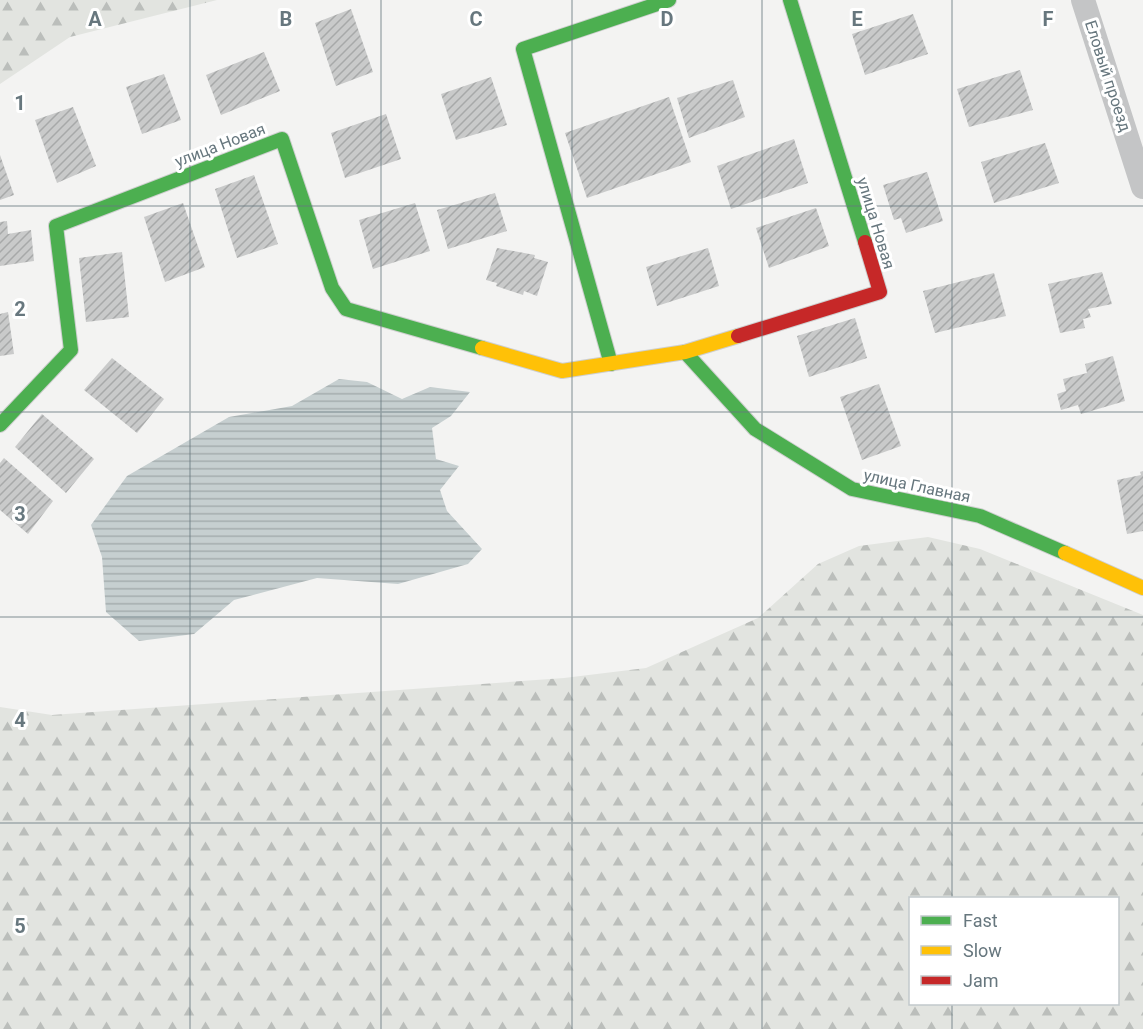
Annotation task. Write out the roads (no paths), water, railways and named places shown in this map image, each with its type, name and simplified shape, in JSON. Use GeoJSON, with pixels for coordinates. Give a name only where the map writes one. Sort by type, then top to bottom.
{"type":"FeatureCollection","features":[{"type":"Feature","properties":{"kind":"street"},"geometry":{"type":"LineString","coordinates":[[611,364],[523,49],[669,0]]}},
{"type":"Feature","properties":{"kind":"street","name":"улица Новая"},"geometry":{"type":"LineString","coordinates":[[0,425],[71,350],[56,225],[282,139],[332,288],[346,309],[562,371],[685,352],[879,292],[790,0]]}},
{"type":"Feature","properties":{"kind":"street","name":"Еловый проезд"},"geometry":{"type":"LineString","coordinates":[[1083,0],[1143,187]]}},
{"type":"Feature","properties":{"kind":"street","name":"улица Главная"},"geometry":{"type":"LineString","coordinates":[[685,352],[755,429],[852,489],[980,516],[1143,588]]}}]}
